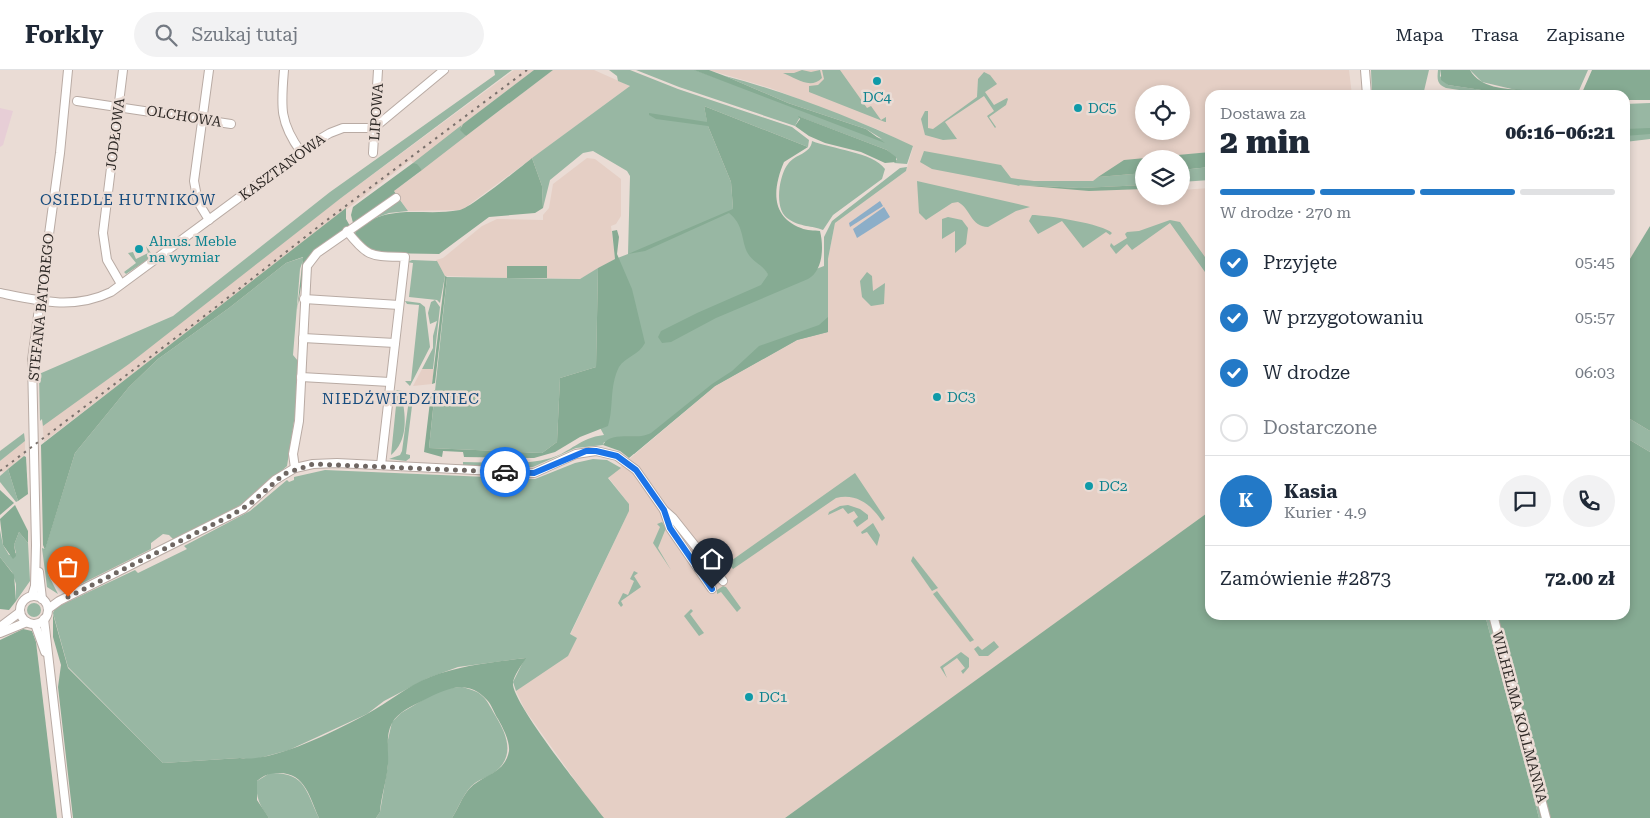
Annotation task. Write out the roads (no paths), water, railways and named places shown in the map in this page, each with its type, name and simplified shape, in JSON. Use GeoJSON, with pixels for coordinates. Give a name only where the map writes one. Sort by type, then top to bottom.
{"type":"FeatureCollection","features":[{"type":"Feature","properties":{"kind":"street","name":"STEFANA BATOREGO"},"geometry":{"type":"LineString","coordinates":[[32,596],[36,545],[32,372],[39,302],[60,152],[68,70]]}},
{"type":"Feature","properties":{"kind":"street","name":"JODŁOWA"},"geometry":{"type":"LineString","coordinates":[[121,284],[107,260],[103,233],[123,70]]}},
{"type":"Feature","properties":{"kind":"street"},"geometry":{"type":"LineString","coordinates":[[208,70],[194,186],[198,202],[209,220]]}},
{"type":"Feature","properties":{"kind":"street"},"geometry":{"type":"LineString","coordinates":[[284,70],[282,115],[288,133],[301,152]]}},
{"type":"Feature","properties":{"kind":"street","name":"LIPOWA"},"geometry":{"type":"LineString","coordinates":[[373,153],[378,70]]}},
{"type":"Feature","properties":{"kind":"street"},"geometry":{"type":"LineString","coordinates":[[374,128],[444,70]]}},
{"type":"Feature","properties":{"kind":"street"},"geometry":{"type":"LineString","coordinates":[[1366,70],[1367,90]]}},
{"type":"Feature","properties":{"kind":"street","name":"OLCHOWA"},"geometry":{"type":"LineString","coordinates":[[77,101],[231,124]]}},
{"type":"Feature","properties":{"kind":"street","name":"KASZTANOWA"},"geometry":{"type":"LineString","coordinates":[[0,293],[39,302],[81,303],[106,294],[301,152],[336,130],[348,127],[374,128]]}},
{"type":"Feature","properties":{"kind":"street"},"geometry":{"type":"LineString","coordinates":[[295,468],[293,454],[298,422],[304,300],[306,275],[311,259],[347,231],[396,198]]}},
{"type":"Feature","properties":{"kind":"street"},"geometry":{"type":"LineString","coordinates":[[347,231],[366,253],[373,256],[404,257],[382,466]]}},
{"type":"Feature","properties":{"kind":"street"},"geometry":{"type":"LineString","coordinates":[[304,300],[399,305]]}},
{"type":"Feature","properties":{"kind":"street"},"geometry":{"type":"LineString","coordinates":[[302,338],[395,343]]}},
{"type":"Feature","properties":{"kind":"street"},"geometry":{"type":"LineString","coordinates":[[301,377],[390,382]]}},
{"type":"Feature","properties":{"kind":"street"},"geometry":{"type":"LineString","coordinates":[[0,627],[20,612],[22,603],[32,596],[45,604],[59,601],[243,509],[275,480],[295,468],[325,463],[534,473],[576,454],[596,451],[617,456],[636,470],[664,510],[673,518],[723,581]]}},
{"type":"Feature","properties":{"kind":"street"},"geometry":{"type":"LineString","coordinates":[[664,510],[670,528],[712,589]]}},
{"type":"Feature","properties":{"kind":"street","name":"STEFANA BATOREGO"},"geometry":{"type":"LineString","coordinates":[[36,545],[45,604]]}},
{"type":"Feature","properties":{"kind":"street"},"geometry":{"type":"LineString","coordinates":[[45,604],[44,619],[67,818]]}},
{"type":"Feature","properties":{"kind":"street"},"geometry":{"type":"LineString","coordinates":[[20,612],[31,623],[49,666]]}},
{"type":"Feature","properties":{"kind":"street"},"geometry":{"type":"LineString","coordinates":[[0,633],[44,619]]}},
{"type":"Feature","properties":{"kind":"street","name":"WILHELMA KOLLMANNA"},"geometry":{"type":"LineString","coordinates":[[1494,620],[1546,818]]}},
{"type":"Feature","properties":{"kind":"water"},"geometry":{"type":"Polygon","coordinates":[[[880,201],[883,206],[850,227],[849,223],[880,201]]]}},
{"type":"Feature","properties":{"kind":"water"},"geometry":{"type":"Polygon","coordinates":[[[884,207],[890,217],[857,238],[853,229],[884,207]]]}},
{"type":"Feature","properties":{"kind":"railway"},"geometry":{"type":"LineString","coordinates":[[0,471],[207,314],[323,223],[527,70]]}},
{"type":"Feature","properties":{"kind":"place","name":"DC4"},"geometry":{"type":"Point","coordinates":[877,81]}},
{"type":"Feature","properties":{"kind":"place","name":"DC5"},"geometry":{"type":"Point","coordinates":[1078,108]}},
{"type":"Feature","properties":{"kind":"place","name":"Alnus. Meble na wymiar"},"geometry":{"type":"Point","coordinates":[139,249]}},
{"type":"Feature","properties":{"kind":"place","name":"DC3"},"geometry":{"type":"Point","coordinates":[937,397]}},
{"type":"Feature","properties":{"kind":"place","name":"DC2"},"geometry":{"type":"Point","coordinates":[1089,486]}},
{"type":"Feature","properties":{"kind":"place","name":"DC1"},"geometry":{"type":"Point","coordinates":[749,697]}},
{"type":"Feature","properties":{"kind":"district","name":"OSIEDLE HUTNIKÓW"},"geometry":{"type":"Point","coordinates":[128,200]}},
{"type":"Feature","properties":{"kind":"district","name":"NIEDŹWIEDZINIEC"},"geometry":{"type":"Point","coordinates":[401,399]}}]}
